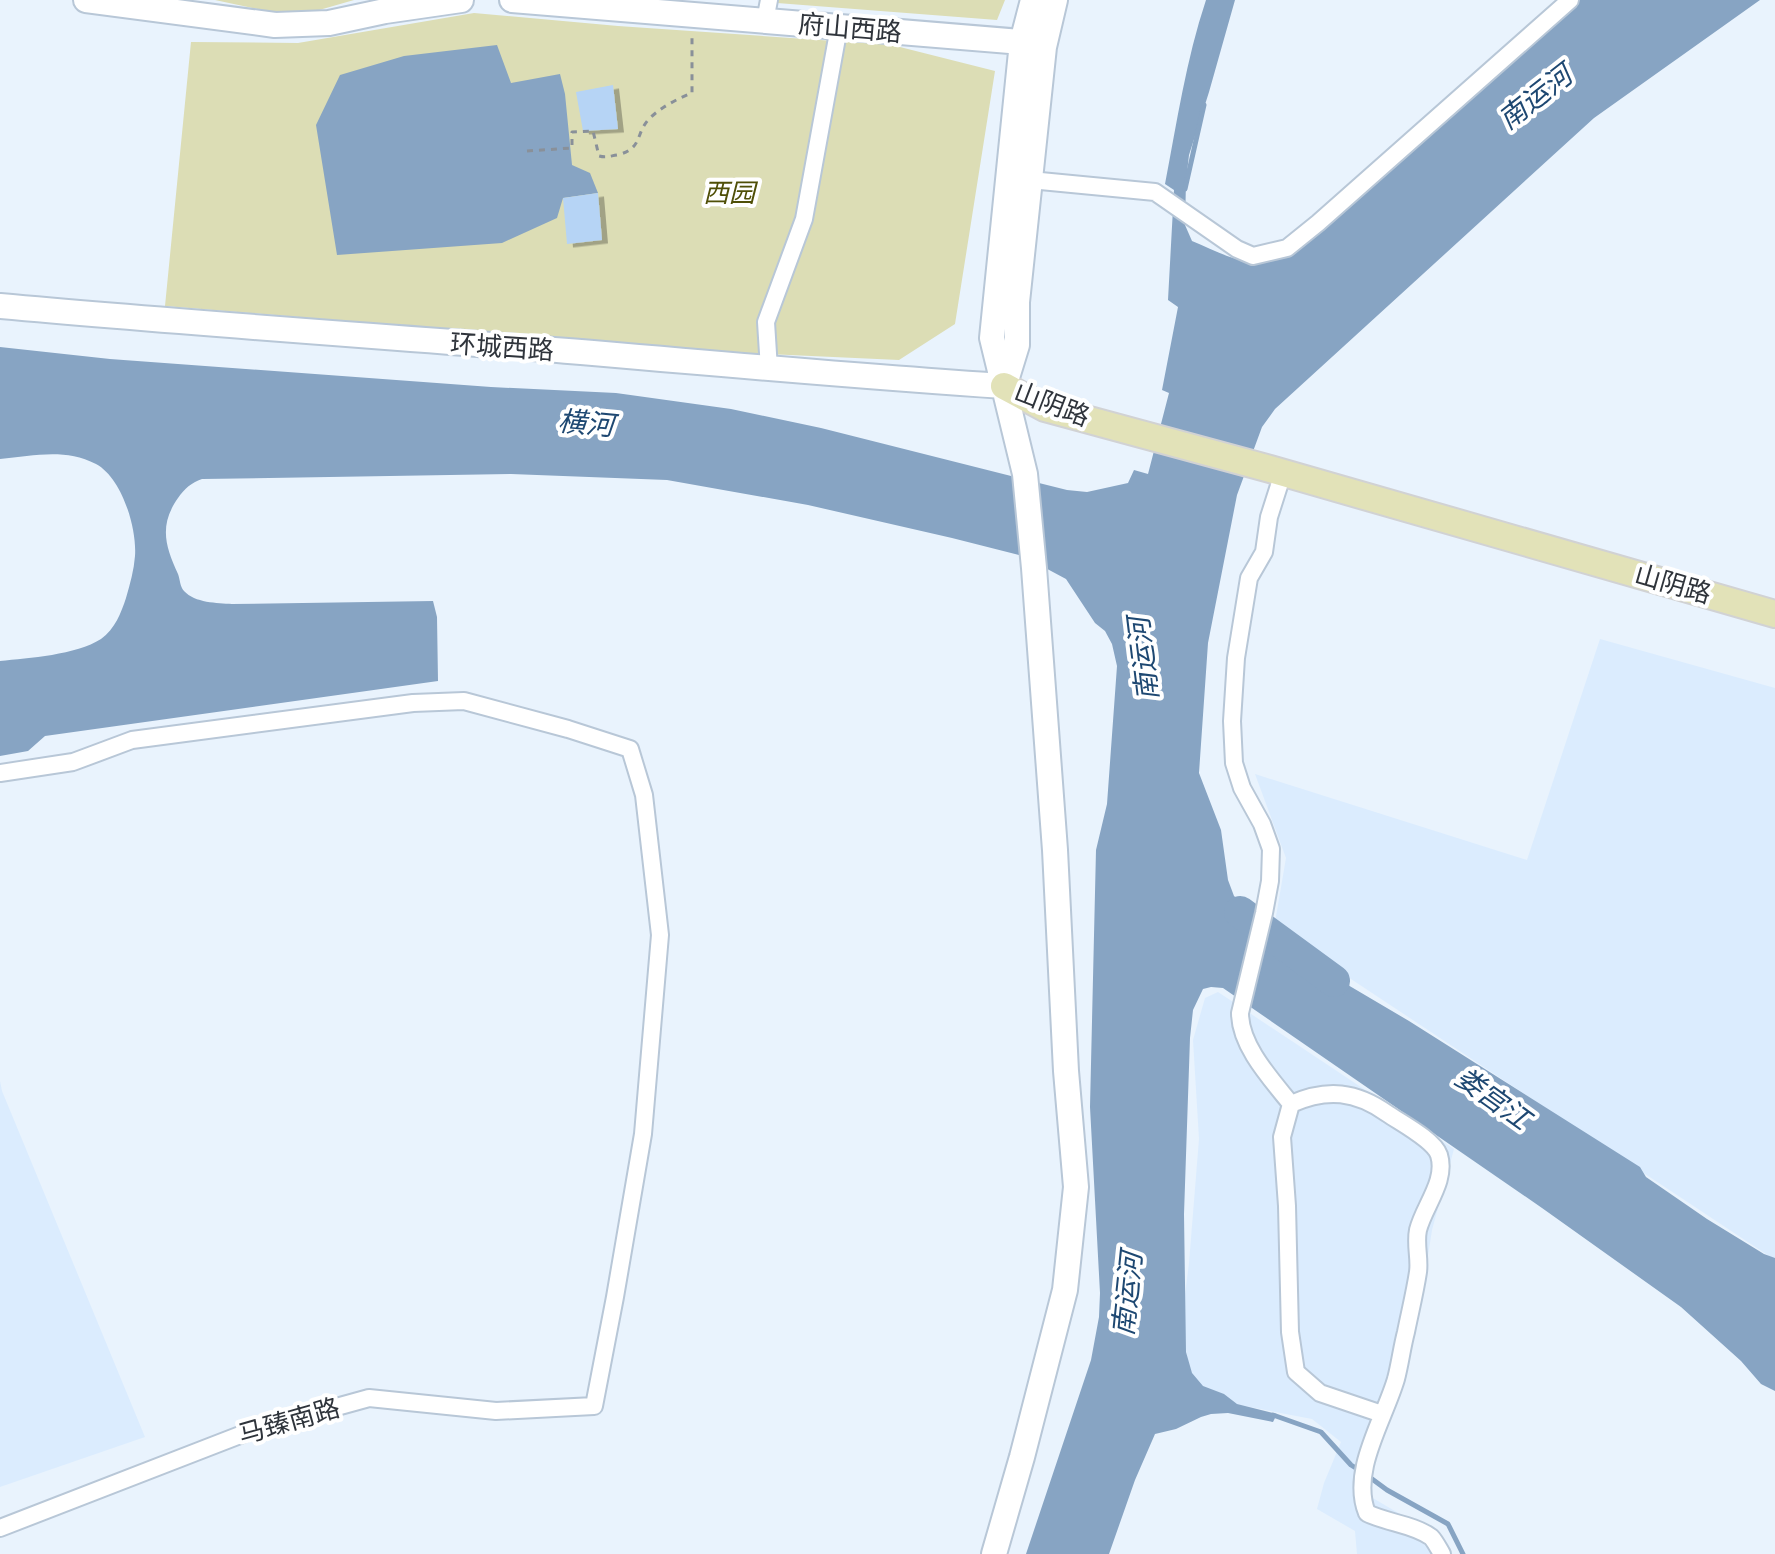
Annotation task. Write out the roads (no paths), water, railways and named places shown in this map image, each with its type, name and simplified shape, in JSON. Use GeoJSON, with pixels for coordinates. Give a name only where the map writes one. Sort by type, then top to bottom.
{"type":"FeatureCollection","features":[{"type":"Feature","properties":{"kind":"main road"},"geometry":{"type":"LineString","coordinates":[[86,0],[275,25],[329,23],[461,0]]}},
{"type":"Feature","properties":{"kind":"main road","name":"府山西路"},"geometry":{"type":"LineString","coordinates":[[512,0],[691,15],[767,10],[839,27],[1033,45]]}},
{"type":"Feature","properties":{"kind":"main road"},"geometry":{"type":"LineString","coordinates":[[1004,386],[1017,345],[1017,302],[1030,180],[1033,0]]}},
{"type":"Feature","properties":{"kind":"main road"},"geometry":{"type":"LineString","coordinates":[[994,1554],[1065,1290],[1076,1187],[1066,1071],[1055,850],[1025,474],[992,338],[1033,45],[1055,0]]}},
{"type":"Feature","properties":{"kind":"main road","name":"环城西路"},"geometry":{"type":"LineString","coordinates":[[0,306],[218,326],[1004,386]]}},
{"type":"Feature","properties":{"kind":"main road","name":"山阴路"},"geometry":{"type":"LineString","coordinates":[[1004,386],[1045,408],[1148,428],[1775,596]]}},
{"type":"Feature","properties":{"kind":"main road","name":"山阴路"},"geometry":{"type":"LineString","coordinates":[[1252,456],[1283,473],[1775,614]]}},
{"type":"Feature","properties":{"kind":"street"},"geometry":{"type":"LineString","coordinates":[[1030,180],[1155,192],[1237,249],[1253,256],[1287,248],[1570,0]]}},
{"type":"Feature","properties":{"kind":"street"},"geometry":{"type":"LineString","coordinates":[[769,369],[766,322],[804,219],[839,27]]}},
{"type":"Feature","properties":{"kind":"street"},"geometry":{"type":"LineString","coordinates":[[1283,473],[1269,517],[1264,552],[1249,578],[1236,658],[1232,721],[1234,763],[1242,788],[1262,824],[1271,849],[1270,881],[1240,1024],[1244,1038],[1291,1104]]}},
{"type":"Feature","properties":{"kind":"street","name":"马臻南路"},"geometry":{"type":"LineString","coordinates":[[0,773],[73,762],[132,740],[426,702],[464,701],[630,749],[644,795],[660,935],[643,1134],[594,1406],[496,1411],[369,1398],[253,1430],[0,1528]]}},
{"type":"Feature","properties":{"kind":"street"},"geometry":{"type":"LineString","coordinates":[[1382,1414],[1320,1393],[1296,1372],[1290,1332],[1282,1137],[1291,1104],[1324,1093],[1349,1094],[1374,1104],[1433,1145],[1439,1156],[1440,1175],[1418,1231],[1419,1269],[1395,1380],[1367,1461],[1362,1485],[1367,1513],[1432,1538],[1442,1554]]}},
{"type":"Feature","properties":{"kind":"water"},"geometry":{"type":"Polygon","coordinates":[[[1206,0],[1235,0],[1189,155],[1185,225],[1192,241],[1224,255],[1257,262],[1280,258],[1394,165],[1578,0],[1760,0],[1594,118],[1275,409],[1262,427],[1237,495],[1208,643],[1199,773],[1221,830],[1228,880],[1234,896],[1277,931],[1275,942],[1409,1021],[1640,1167],[1646,1177],[1707,1219],[1775,1258],[1775,1391],[1761,1384],[1741,1361],[1681,1307],[1223,988],[1211,987],[1203,989],[1193,1010],[1190,1038],[1184,1214],[1186,1352],[1192,1373],[1203,1386],[1224,1394],[1237,1404],[1277,1414],[1273,1422],[1228,1413],[1211,1414],[1155,1434],[1109,1554],[1026,1554],[1091,1360],[1100,1293],[1090,1107],[1096,850],[1107,804],[1117,666],[1112,644],[1105,631],[1095,623],[1066,579],[1023,556],[952,538],[808,505],[667,480],[511,474],[202,479],[181,494],[172,508],[166,527],[167,545],[184,591],[206,602],[232,604],[433,601],[437,617],[438,681],[45,736],[28,751],[0,756],[0,661],[79,649],[106,635],[122,609],[130,582],[135,545],[130,518],[120,492],[113,480],[96,464],[61,455],[0,459],[0,347],[110,359],[616,393],[731,409],[821,428],[1067,490],[1087,492],[1128,483],[1134,470],[1148,474],[1169,393],[1162,390],[1178,307],[1168,300],[1174,190],[1165,184],[1187,68],[1206,0]]]}},
{"type":"Feature","properties":{"kind":"water"},"geometry":{"type":"Polygon","coordinates":[[[497,45],[511,83],[560,74],[572,165],[590,173],[598,193],[563,198],[557,218],[502,243],[337,255],[316,125],[340,75],[404,56],[497,45]]]}},
{"type":"Feature","properties":{"kind":"waterway"},"geometry":{"type":"LineString","coordinates":[[1185,189],[1204,105]]}},
{"type":"Feature","properties":{"kind":"waterway","name":"娄宫江"},"geometry":{"type":"LineString","coordinates":[[1240,912],[1334,981]]}},
{"type":"Feature","properties":{"kind":"waterway"},"geometry":{"type":"LineString","coordinates":[[1273,1415],[1321,1432],[1359,1470]]}},
{"type":"Feature","properties":{"kind":"waterway"},"geometry":{"type":"LineString","coordinates":[[1368,1476],[1448,1524],[1463,1554]]}},
{"type":"Feature","properties":{"kind":"water label","name":"南运河"},"geometry":{"type":"Point","coordinates":[1535,97]}},
{"type":"Feature","properties":{"kind":"water label","name":"横河"},"geometry":{"type":"Point","coordinates":[586,423]}},
{"type":"Feature","properties":{"kind":"water label","name":"南运河"},"geometry":{"type":"Point","coordinates":[1143,659]}},
{"type":"Feature","properties":{"kind":"water label","name":"南运河"},"geometry":{"type":"Point","coordinates":[1127,1294]}},
{"type":"Feature","properties":{"kind":"park label","name":"西园"},"geometry":{"type":"Point","coordinates":[729,193]}}]}
